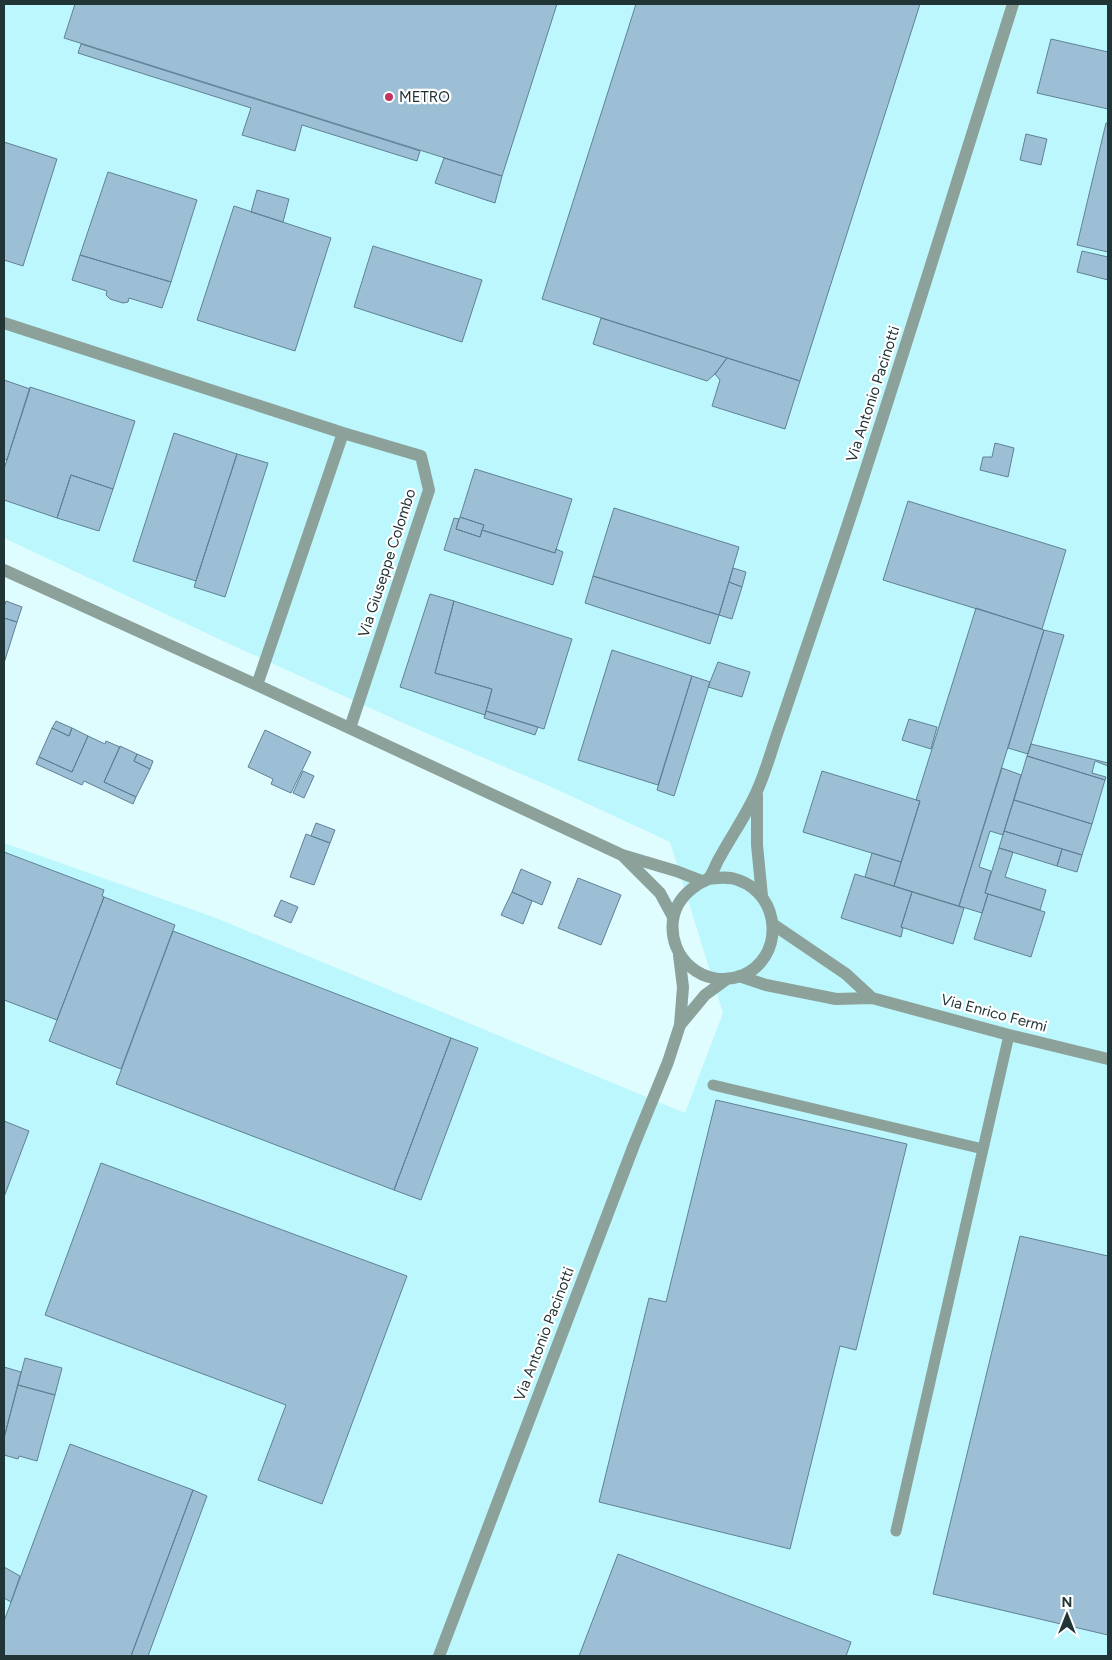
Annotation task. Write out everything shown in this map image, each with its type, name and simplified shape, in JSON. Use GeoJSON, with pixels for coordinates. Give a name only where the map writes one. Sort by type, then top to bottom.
{"type":"FeatureCollection","features":[{"type":"Feature","properties":{"kind":"street","name":"Via Antonio Pacinotti"},"geometry":{"type":"LineString","coordinates":[[705,880],[757,792],[886,409],[1013,4]]}},
{"type":"Feature","properties":{"kind":"street","name":"Via Giuseppe Colombo"},"geometry":{"type":"LineString","coordinates":[[4,323],[343,433],[421,456],[430,490],[350,728]]}},
{"type":"Feature","properties":{"kind":"street"},"geometry":{"type":"LineString","coordinates":[[257,685],[343,433]]}},
{"type":"Feature","properties":{"kind":"street"},"geometry":{"type":"LineString","coordinates":[[4,570],[257,685],[622,855],[705,880]]}},
{"type":"Feature","properties":{"kind":"street","name":"Via Antonio Pacinotti"},"geometry":{"type":"LineString","coordinates":[[757,792],[757,845],[762,896]]}},
{"type":"Feature","properties":{"kind":"street"},"geometry":{"type":"LineString","coordinates":[[622,855],[660,893],[673,917]]}},
{"type":"Feature","properties":{"kind":"street","name":"Via Antonio Pacinotti"},"geometry":{"type":"LineString","coordinates":[[439,1656],[634,1145],[668,1062],[680,1025],[683,987],[679,955],[672,937],[673,917],[678,902],[689,890],[705,880],[722,877],[737,879],[750,886],[762,896],[770,909],[774,925],[770,944],[761,962],[751,970],[733,977],[705,995],[680,1025]]}},
{"type":"Feature","properties":{"kind":"street"},"geometry":{"type":"LineString","coordinates":[[774,925],[846,974],[872,998]]}},
{"type":"Feature","properties":{"kind":"street"},"geometry":{"type":"LineString","coordinates":[[679,955],[700,974],[713,978],[733,977],[836,999],[872,998]]}},
{"type":"Feature","properties":{"kind":"street","name":"Via Enrico Fermi"},"geometry":{"type":"LineString","coordinates":[[872,998],[1009,1035],[1108,1058]]}},
{"type":"Feature","properties":{"kind":"lane"},"geometry":{"type":"LineString","coordinates":[[896,1531],[1009,1035]]}},
{"type":"Feature","properties":{"kind":"lane"},"geometry":{"type":"LineString","coordinates":[[712,1085],[983,1149]]}},
{"type":"Feature","properties":{"kind":"shaded area"},"geometry":{"type":"Polygon","coordinates":[[[4,4],[1108,4],[1108,1656],[4,1656],[4,843],[216,918],[685,1113],[723,1013],[670,842],[556,789],[403,723],[221,640],[4,538],[4,4]]]}},
{"type":"Feature","properties":{"kind":"building","name":"METRO"},"geometry":{"type":"Polygon","coordinates":[[[75,4],[557,4],[502,176],[64,38],[75,4]]]}},
{"type":"Feature","properties":{"kind":"building"},"geometry":{"type":"Polygon","coordinates":[[[636,4],[920,4],[800,381],[542,299],[636,4]]]}},
{"type":"Feature","properties":{"kind":"building"},"geometry":{"type":"Polygon","coordinates":[[[1051,39],[1108,52],[1108,109],[1037,93],[1051,39]]]}},
{"type":"Feature","properties":{"kind":"building"},"geometry":{"type":"Polygon","coordinates":[[[81,44],[420,151],[417,161],[302,125],[295,151],[242,135],[251,108],[78,53],[81,44]]]}},
{"type":"Feature","properties":{"kind":"building"},"geometry":{"type":"Polygon","coordinates":[[[1106,123],[1108,123],[1108,252],[1077,245],[1106,123]]]}},
{"type":"Feature","properties":{"kind":"building"},"geometry":{"type":"Polygon","coordinates":[[[1026,134],[1047,139],[1041,165],[1020,160],[1026,134]]]}},
{"type":"Feature","properties":{"kind":"building"},"geometry":{"type":"Polygon","coordinates":[[[4,142],[57,159],[23,266],[4,260],[4,142]]]}},
{"type":"Feature","properties":{"kind":"building"},"geometry":{"type":"Polygon","coordinates":[[[444,158],[502,176],[495,203],[435,183],[444,158]]]}},
{"type":"Feature","properties":{"kind":"building"},"geometry":{"type":"Polygon","coordinates":[[[108,172],[197,200],[171,282],[80,255],[108,172]]]}},
{"type":"Feature","properties":{"kind":"building"},"geometry":{"type":"Polygon","coordinates":[[[257,190],[289,199],[283,222],[251,212],[257,190]]]}},
{"type":"Feature","properties":{"kind":"building"},"geometry":{"type":"Polygon","coordinates":[[[234,206],[331,238],[295,351],[197,320],[234,206]]]}},
{"type":"Feature","properties":{"kind":"building"},"geometry":{"type":"Polygon","coordinates":[[[373,246],[482,280],[462,342],[354,307],[373,246]]]}},
{"type":"Feature","properties":{"kind":"building"},"geometry":{"type":"Polygon","coordinates":[[[1082,251],[1108,257],[1108,280],[1077,272],[1082,251]]]}},
{"type":"Feature","properties":{"kind":"building"},"geometry":{"type":"Polygon","coordinates":[[[80,255],[171,282],[162,308],[129,298],[128,302],[123,303],[110,299],[106,295],[107,291],[72,280],[80,255]]]}},
{"type":"Feature","properties":{"kind":"building"},"geometry":{"type":"Polygon","coordinates":[[[601,318],[727,358],[707,381],[593,344],[601,318]]]}},
{"type":"Feature","properties":{"kind":"building"},"geometry":{"type":"Polygon","coordinates":[[[727,358],[800,381],[785,429],[712,406],[720,380],[715,374],[727,358]]]}},
{"type":"Feature","properties":{"kind":"building"},"geometry":{"type":"Polygon","coordinates":[[[4,380],[30,389],[7,460],[4,459],[4,380]]]}},
{"type":"Feature","properties":{"kind":"building"},"geometry":{"type":"Polygon","coordinates":[[[30,387],[135,421],[113,489],[71,475],[57,518],[4,500],[4,469],[30,387]]]}},
{"type":"Feature","properties":{"kind":"building"},"geometry":{"type":"Polygon","coordinates":[[[174,433],[237,454],[196,581],[133,561],[174,433]]]}},
{"type":"Feature","properties":{"kind":"building"},"geometry":{"type":"Polygon","coordinates":[[[995,443],[1014,448],[1008,477],[980,470],[983,457],[992,457],[995,443]]]}},
{"type":"Feature","properties":{"kind":"building"},"geometry":{"type":"Polygon","coordinates":[[[237,454],[268,463],[225,597],[194,587],[237,454]]]}},
{"type":"Feature","properties":{"kind":"building"},"geometry":{"type":"Polygon","coordinates":[[[475,469],[572,499],[555,553],[482,530],[484,525],[460,517],[475,469]]]}},
{"type":"Feature","properties":{"kind":"building"},"geometry":{"type":"Polygon","coordinates":[[[71,475],[113,489],[99,531],[57,518],[71,475]]]}},
{"type":"Feature","properties":{"kind":"building"},"geometry":{"type":"Polygon","coordinates":[[[908,501],[1066,550],[1042,629],[883,580],[908,501]]]}},
{"type":"Feature","properties":{"kind":"building"},"geometry":{"type":"Polygon","coordinates":[[[614,508],[739,547],[719,615],[593,576],[614,508]]]}},
{"type":"Feature","properties":{"kind":"building"},"geometry":{"type":"Polygon","coordinates":[[[460,517],[484,525],[480,537],[456,529],[460,517]]]}},
{"type":"Feature","properties":{"kind":"building"},"geometry":{"type":"Polygon","coordinates":[[[454,518],[459,519],[456,529],[480,537],[482,530],[555,553],[556,549],[563,552],[553,585],[444,550],[454,518]]]}},
{"type":"Feature","properties":{"kind":"building"},"geometry":{"type":"Polygon","coordinates":[[[733,568],[746,572],[742,587],[729,582],[733,568]]]}},
{"type":"Feature","properties":{"kind":"building"},"geometry":{"type":"Polygon","coordinates":[[[593,576],[719,615],[710,644],[585,603],[593,576]]]}},
{"type":"Feature","properties":{"kind":"building"},"geometry":{"type":"Polygon","coordinates":[[[729,582],[742,587],[732,619],[719,615],[729,582]]]}},
{"type":"Feature","properties":{"kind":"building"},"geometry":{"type":"Polygon","coordinates":[[[430,594],[454,601],[435,673],[492,689],[485,715],[400,687],[430,594]]]}},
{"type":"Feature","properties":{"kind":"building"},"geometry":{"type":"Polygon","coordinates":[[[6,601],[22,607],[17,622],[4,618],[6,601]]]}},
{"type":"Feature","properties":{"kind":"building"},"geometry":{"type":"Polygon","coordinates":[[[454,601],[572,639],[544,729],[486,711],[492,689],[435,673],[454,601]]]}},
{"type":"Feature","properties":{"kind":"building"},"geometry":{"type":"Polygon","coordinates":[[[976,608],[1044,630],[959,906],[894,886],[920,801],[916,800],[976,608]]]}},
{"type":"Feature","properties":{"kind":"building"},"geometry":{"type":"Polygon","coordinates":[[[4,618],[17,622],[4,663],[4,618]]]}},
{"type":"Feature","properties":{"kind":"building"},"geometry":{"type":"Polygon","coordinates":[[[1044,630],[1064,635],[1028,754],[1008,748],[1044,630]]]}},
{"type":"Feature","properties":{"kind":"building"},"geometry":{"type":"Polygon","coordinates":[[[612,650],[692,676],[658,785],[578,760],[612,650]]]}},
{"type":"Feature","properties":{"kind":"building"},"geometry":{"type":"Polygon","coordinates":[[[718,662],[750,672],[742,697],[708,687],[718,662]]]}},
{"type":"Feature","properties":{"kind":"building"},"geometry":{"type":"Polygon","coordinates":[[[692,676],[710,682],[674,796],[657,790],[692,676]]]}},
{"type":"Feature","properties":{"kind":"building"},"geometry":{"type":"Polygon","coordinates":[[[486,711],[538,727],[535,735],[484,718],[486,711]]]}},
{"type":"Feature","properties":{"kind":"building"},"geometry":{"type":"Polygon","coordinates":[[[909,719],[937,727],[931,749],[902,740],[909,719]]]}},
{"type":"Feature","properties":{"kind":"building"},"geometry":{"type":"Polygon","coordinates":[[[56,721],[72,728],[69,736],[52,728],[56,721]]]}},
{"type":"Feature","properties":{"kind":"building"},"geometry":{"type":"Polygon","coordinates":[[[52,728],[69,736],[72,728],[88,736],[72,772],[39,757],[52,728]]]}},
{"type":"Feature","properties":{"kind":"building"},"geometry":{"type":"Polygon","coordinates":[[[265,730],[311,752],[291,793],[271,784],[273,779],[248,767],[265,730]]]}},
{"type":"Feature","properties":{"kind":"building"},"geometry":{"type":"Polygon","coordinates":[[[88,736],[105,744],[106,741],[120,747],[104,782],[136,797],[133,804],[84,781],[82,785],[36,764],[39,757],[72,772],[88,736]]]}},
{"type":"Feature","properties":{"kind":"building"},"geometry":{"type":"Polygon","coordinates":[[[1031,744],[1108,763],[1108,766],[1095,761],[1092,773],[1106,777],[1105,780],[1027,756],[1031,744]]]}},
{"type":"Feature","properties":{"kind":"building"},"geometry":{"type":"Polygon","coordinates":[[[120,746],[137,754],[134,761],[150,769],[136,797],[104,782],[120,746]]]}},
{"type":"Feature","properties":{"kind":"building"},"geometry":{"type":"Polygon","coordinates":[[[137,754],[153,761],[150,769],[134,761],[137,754]]]}},
{"type":"Feature","properties":{"kind":"building"},"geometry":{"type":"Polygon","coordinates":[[[1027,756],[1105,780],[1092,824],[1014,800],[1027,756]]]}},
{"type":"Feature","properties":{"kind":"building"},"geometry":{"type":"Polygon","coordinates":[[[1002,768],[1021,775],[1003,835],[990,831],[979,867],[991,871],[985,893],[988,894],[982,913],[959,906],[1002,768]]]}},
{"type":"Feature","properties":{"kind":"building"},"geometry":{"type":"Polygon","coordinates":[[[303,771],[314,776],[304,798],[293,793],[303,771]]]}},
{"type":"Feature","properties":{"kind":"building"},"geometry":{"type":"Polygon","coordinates":[[[822,771],[920,801],[901,862],[803,832],[822,771]]]}},
{"type":"Feature","properties":{"kind":"building"},"geometry":{"type":"Polygon","coordinates":[[[1014,800],[1092,824],[1082,855],[1004,831],[1014,800]]]}},
{"type":"Feature","properties":{"kind":"building"},"geometry":{"type":"Polygon","coordinates":[[[316,823],[335,830],[330,843],[311,836],[316,823]]]}},
{"type":"Feature","properties":{"kind":"building"},"geometry":{"type":"Polygon","coordinates":[[[1004,831],[1062,849],[1057,866],[999,848],[1004,831]]]}},
{"type":"Feature","properties":{"kind":"building"},"geometry":{"type":"Polygon","coordinates":[[[306,834],[330,843],[314,885],[290,877],[306,834]]]}},
{"type":"Feature","properties":{"kind":"building"},"geometry":{"type":"Polygon","coordinates":[[[999,848],[1013,852],[1005,877],[1046,890],[1040,910],[985,893],[999,848]]]}},
{"type":"Feature","properties":{"kind":"building"},"geometry":{"type":"Polygon","coordinates":[[[1062,849],[1082,855],[1077,872],[1057,866],[1062,849]]]}},
{"type":"Feature","properties":{"kind":"building"},"geometry":{"type":"Polygon","coordinates":[[[4,852],[104,890],[102,896],[104,897],[57,1020],[4,1000],[4,852]]]}},
{"type":"Feature","properties":{"kind":"building"},"geometry":{"type":"Polygon","coordinates":[[[872,853],[901,862],[894,886],[865,877],[872,853]]]}},
{"type":"Feature","properties":{"kind":"building"},"geometry":{"type":"Polygon","coordinates":[[[521,869],[551,882],[542,905],[512,892],[521,869]]]}},
{"type":"Feature","properties":{"kind":"building"},"geometry":{"type":"Polygon","coordinates":[[[855,874],[912,892],[901,927],[903,928],[901,937],[841,918],[855,874]]]}},
{"type":"Feature","properties":{"kind":"building"},"geometry":{"type":"Polygon","coordinates":[[[578,878],[621,895],[601,945],[558,928],[578,878]]]}},
{"type":"Feature","properties":{"kind":"building"},"geometry":{"type":"Polygon","coordinates":[[[512,892],[532,901],[523,924],[501,915],[512,892]]]}},
{"type":"Feature","properties":{"kind":"building"},"geometry":{"type":"Polygon","coordinates":[[[912,892],[964,908],[953,944],[901,927],[912,892]]]}},
{"type":"Feature","properties":{"kind":"building"},"geometry":{"type":"Polygon","coordinates":[[[988,894],[1045,912],[1031,957],[974,939],[988,894]]]}},
{"type":"Feature","properties":{"kind":"building"},"geometry":{"type":"Polygon","coordinates":[[[104,897],[175,925],[121,1069],[49,1041],[104,897]]]}},
{"type":"Feature","properties":{"kind":"building"},"geometry":{"type":"Polygon","coordinates":[[[281,900],[298,907],[291,923],[274,916],[281,900]]]}},
{"type":"Feature","properties":{"kind":"building"},"geometry":{"type":"Polygon","coordinates":[[[173,931],[451,1038],[394,1190],[116,1084],[173,931]]]}},
{"type":"Feature","properties":{"kind":"building"},"geometry":{"type":"Polygon","coordinates":[[[451,1038],[478,1048],[421,1200],[394,1190],[451,1038]]]}},
{"type":"Feature","properties":{"kind":"building"},"geometry":{"type":"Polygon","coordinates":[[[716,1100],[907,1144],[856,1350],[840,1346],[790,1549],[599,1502],[649,1298],[666,1302],[716,1100]]]}},
{"type":"Feature","properties":{"kind":"building"},"geometry":{"type":"Polygon","coordinates":[[[4,1121],[29,1131],[4,1197],[4,1121]]]}},
{"type":"Feature","properties":{"kind":"building"},"geometry":{"type":"Polygon","coordinates":[[[101,1163],[407,1276],[322,1504],[258,1480],[286,1405],[45,1315],[101,1163]]]}},
{"type":"Feature","properties":{"kind":"building"},"geometry":{"type":"Polygon","coordinates":[[[1020,1236],[1108,1256],[1108,1635],[933,1594],[1020,1236]]]}},
{"type":"Feature","properties":{"kind":"building"},"geometry":{"type":"Polygon","coordinates":[[[25,1358],[62,1368],[55,1395],[18,1385],[25,1358]]]}},
{"type":"Feature","properties":{"kind":"building"},"geometry":{"type":"Polygon","coordinates":[[[4,1367],[21,1372],[4,1438],[4,1367]]]}},
{"type":"Feature","properties":{"kind":"building"},"geometry":{"type":"Polygon","coordinates":[[[18,1385],[55,1395],[37,1461],[19,1456],[18,1459],[4,1455],[4,1438],[18,1385]]]}},
{"type":"Feature","properties":{"kind":"building"},"geometry":{"type":"Polygon","coordinates":[[[70,1444],[193,1490],[131,1656],[4,1656],[4,1621],[70,1444]]]}},
{"type":"Feature","properties":{"kind":"building"},"geometry":{"type":"Polygon","coordinates":[[[193,1490],[207,1496],[148,1656],[131,1656],[193,1490]]]}},
{"type":"Feature","properties":{"kind":"building"},"geometry":{"type":"Polygon","coordinates":[[[618,1554],[851,1642],[846,1656],[579,1656],[618,1554]]]}},
{"type":"Feature","properties":{"kind":"building"},"geometry":{"type":"Polygon","coordinates":[[[4,1567],[20,1576],[11,1602],[4,1598],[4,1567]]]}},
{"type":"Feature","properties":{"kind":"place","name":"METRO"},"geometry":{"type":"Point","coordinates":[389,97]}}]}
